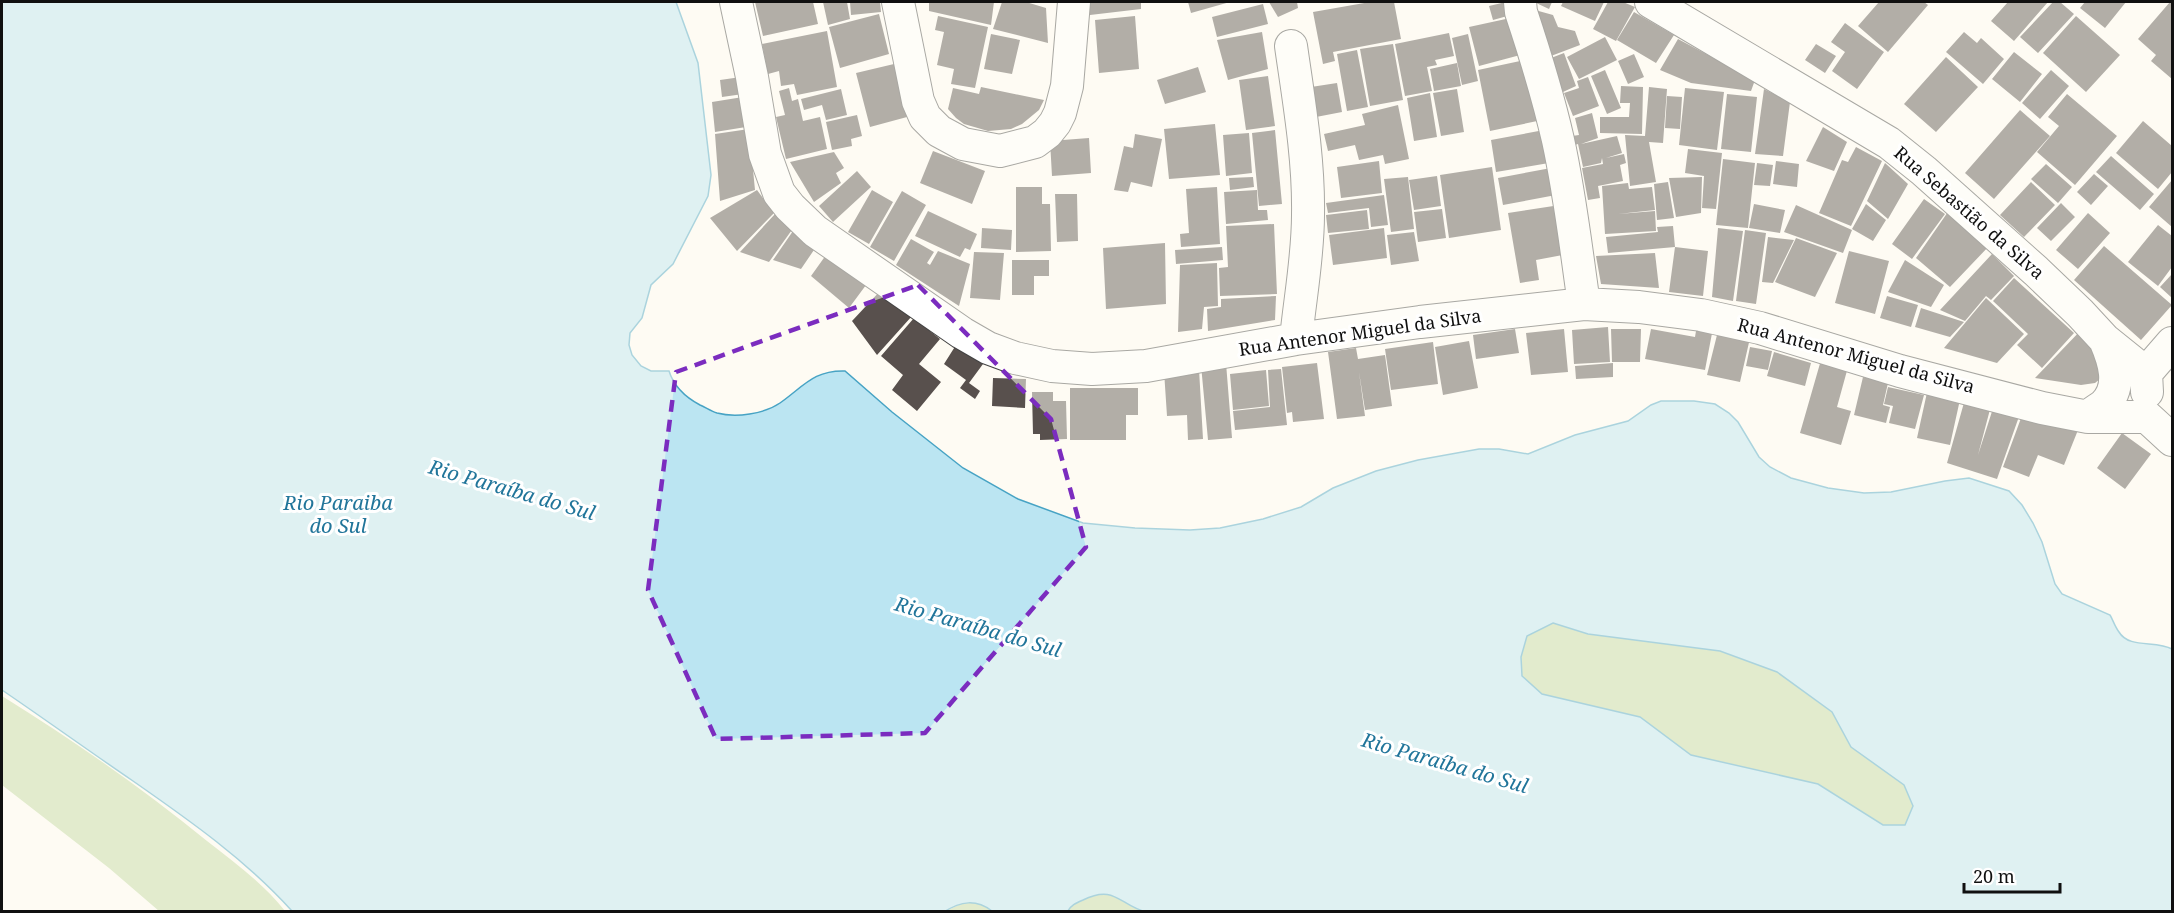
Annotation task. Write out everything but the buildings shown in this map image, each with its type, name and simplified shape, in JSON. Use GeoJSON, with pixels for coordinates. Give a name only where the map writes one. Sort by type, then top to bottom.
{"type":"FeatureCollection","features":[{"type":"Feature","properties":{"kind":"street","name":"Rua Antenor Miguel da Silva"},"geometry":{"type":"LineString","coordinates":[[736,2],[765,154],[779,193],[789,207],[815,231],[988,348],[1015,358],[1052,366],[1092,369],[1146,366],[1296,339],[1420,322],[1584,304],[1639,307],[1701,315],[1760,328],[1900,371],[2042,408],[2088,417],[2147,417]]}},
{"type":"Feature","properties":{"kind":"street"},"geometry":{"type":"LineString","coordinates":[[898,2],[918,101],[925,117],[939,131],[963,144],[1000,151],[1035,142],[1047,133],[1060,113],[1067,86],[1074,2]]}},
{"type":"Feature","properties":{"kind":"street"},"geometry":{"type":"LineString","coordinates":[[1520,2],[1521,12],[1542,75],[1558,141],[1571,207],[1584,304]]}},
{"type":"Feature","properties":{"kind":"street","name":"Rua Sebastião da Silva"},"geometry":{"type":"LineString","coordinates":[[1651,2],[1888,143],[1924,171],[2036,271],[2105,340],[2146,373]]}},
{"type":"Feature","properties":{"kind":"street"},"geometry":{"type":"LineString","coordinates":[[1291,46],[1305,142],[1308,215],[1306,260],[1296,339]]}},
{"type":"Feature","properties":{"kind":"street"},"geometry":{"type":"LineString","coordinates":[[2088,417],[2114,392],[2115,370],[2105,340]]}},
{"type":"Feature","properties":{"kind":"street"},"geometry":{"type":"LineString","coordinates":[[2172,343],[2146,373],[2147,417],[2172,440]]}},
{"type":"Feature","properties":{"kind":"highlighted area"},"geometry":{"type":"Polygon","coordinates":[[[918,285],[1051,419],[1086,547],[925,733],[716,739],[648,590],[676,372],[918,285]]]}},
{"type":"Feature","properties":{"kind":"green space"},"geometry":{"type":"Polygon","coordinates":[[[1553,623],[1588,634],[1720,651],[1777,672],[1832,712],[1851,747],[1904,785],[1913,806],[1905,825],[1883,825],[1818,784],[1691,755],[1640,717],[1542,694],[1522,676],[1521,657],[1527,636],[1553,623]]]}},
{"type":"Feature","properties":{"kind":"green space"},"geometry":{"type":"Polygon","coordinates":[[[2,696],[81,747],[158,802],[248,874],[285,911],[159,911],[109,868],[2,785],[2,696]]]}},
{"type":"Feature","properties":{"kind":"green space"},"geometry":{"type":"Polygon","coordinates":[[[1093,895],[1114,895],[1146,911],[1067,912],[1070,906],[1093,895]]]}},
{"type":"Feature","properties":{"kind":"green space"},"geometry":{"type":"Polygon","coordinates":[[[965,902],[983,904],[992,911],[944,912],[965,902]]]}},
{"type":"Feature","properties":{"kind":"water","name":"Rio Paraiba do Sul"},"geometry":{"type":"Polygon","coordinates":[[[2,2],[676,2],[698,63],[711,175],[708,196],[673,264],[651,285],[642,318],[630,333],[629,345],[632,355],[641,366],[651,371],[669,371],[677,387],[695,402],[715,412],[725,414],[741,415],[758,412],[780,403],[817,376],[834,371],[845,371],[892,412],[963,468],[1018,499],[1083,523],[1135,528],[1190,530],[1220,528],[1263,519],[1301,507],[1333,488],[1376,471],[1418,460],[1479,449],[1499,449],[1528,454],[1575,435],[1628,421],[1661,401],[1694,401],[1715,404],[1738,422],[1759,457],[1770,467],[1791,478],[1828,488],[1864,493],[1891,492],[1969,478],[2009,491],[2022,505],[2033,523],[2042,542],[2055,584],[2062,594],[2110,615],[2116,628],[2129,641],[2166,646],[2172,649],[2172,911],[1146,912],[1116,897],[1103,894],[1078,902],[1067,912],[992,911],[974,903],[962,904],[944,912],[292,911],[256,875],[196,826],[2,690],[2,2]],[[1553,623],[1527,636],[1521,657],[1522,676],[1542,694],[1640,717],[1691,755],[1818,784],[1883,825],[1905,825],[1913,806],[1904,785],[1851,747],[1832,712],[1777,672],[1720,651],[1588,634],[1553,623]]]}},
{"type":"Feature","properties":{"kind":"water label","name":"Rio Paraíba do Sul"},"geometry":{"type":"Point","coordinates":[512,490]}},
{"type":"Feature","properties":{"kind":"water label","name":"Rio Paraíba do Sul"},"geometry":{"type":"Point","coordinates":[978,627]}},
{"type":"Feature","properties":{"kind":"water label","name":"Rio Paraíba do Sul"},"geometry":{"type":"Point","coordinates":[1445,763]}}]}
